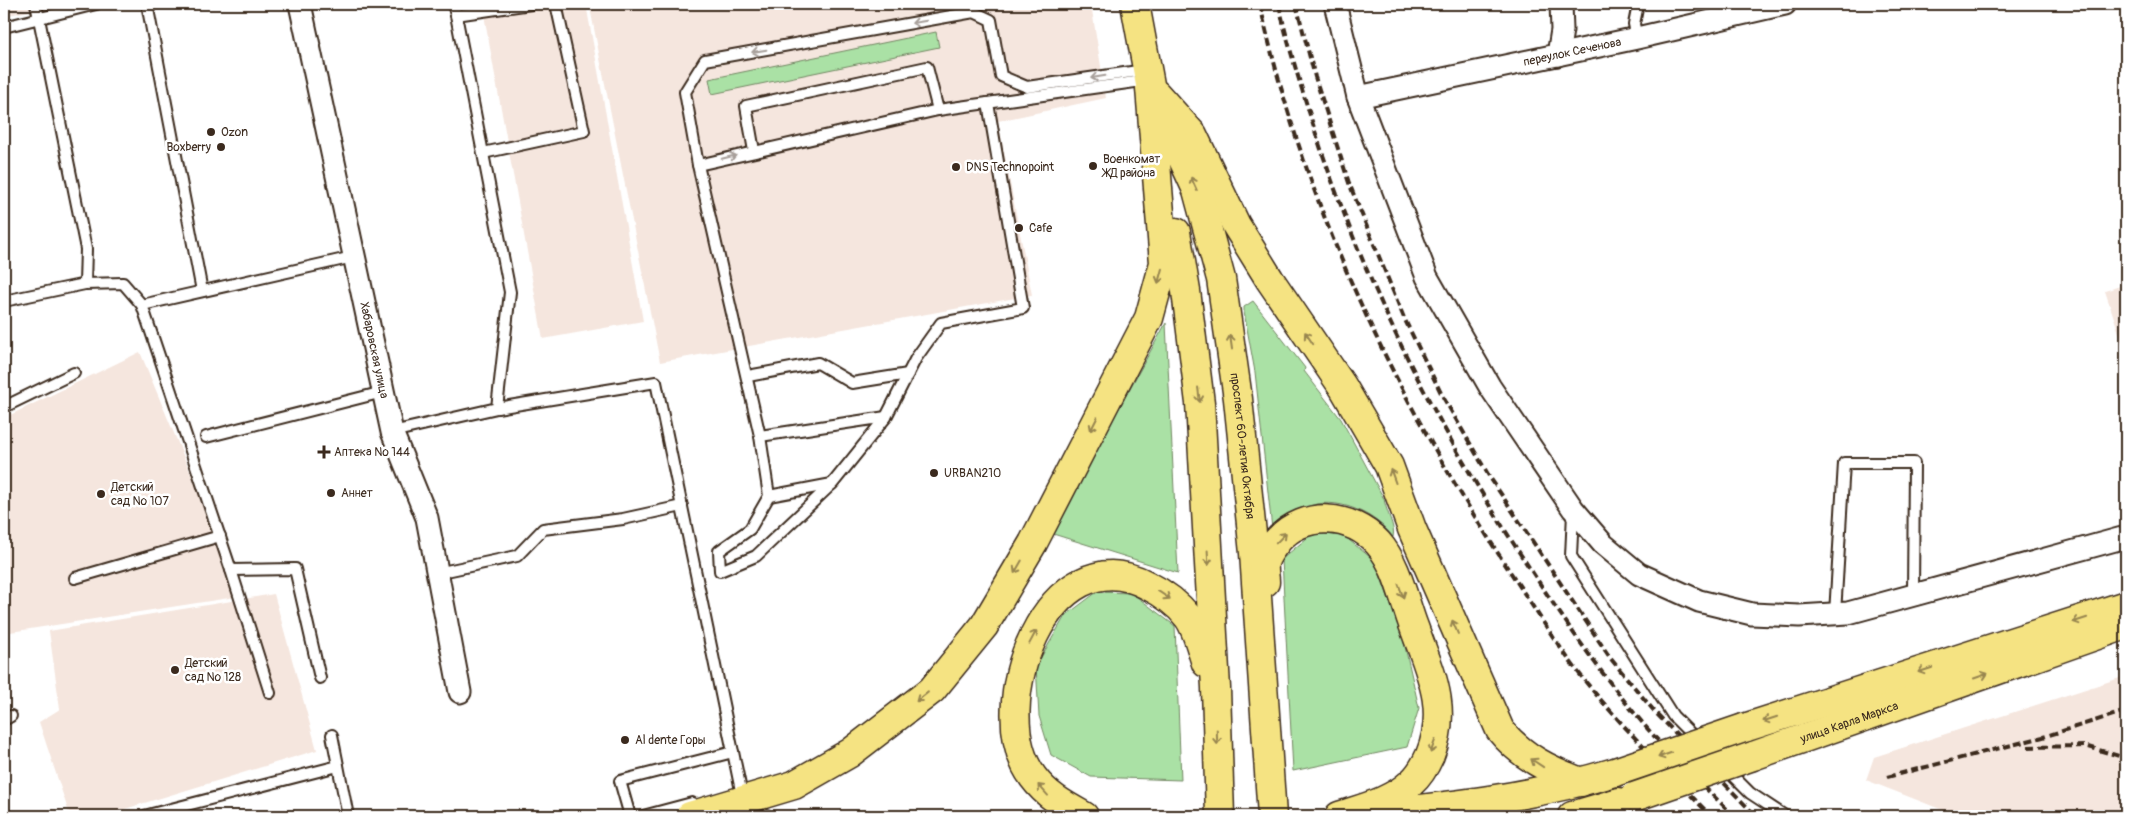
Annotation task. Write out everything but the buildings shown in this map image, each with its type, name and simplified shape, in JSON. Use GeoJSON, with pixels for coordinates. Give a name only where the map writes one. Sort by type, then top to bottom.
{"type":"FeatureCollection","features":[{"type":"Feature","properties":{"kind":"main road","name":"проспект 60-летия Октября"},"geometry":{"type":"LineString","coordinates":[[1135,4],[1186,291],[1200,403],[1216,688],[1220,816]]}},
{"type":"Feature","properties":{"kind":"main road","name":"проспект 60-летия Октября"},"geometry":{"type":"LineString","coordinates":[[1148,79],[1197,190],[1221,279],[1238,399],[1254,553],[1272,816]]}},
{"type":"Feature","properties":{"kind":"main road"},"geometry":{"type":"LineString","coordinates":[[1148,79],[1193,135],[1236,225],[1270,280],[1343,387],[1389,466],[1412,529],[1500,730],[1513,746],[1546,769],[1581,782]]}},
{"type":"Feature","properties":{"kind":"main road"},"geometry":{"type":"LineString","coordinates":[[690,816],[745,802],[794,785],[850,753],[932,690],[984,626],[1033,543],[1149,318],[1164,263],[1148,79]]}},
{"type":"Feature","properties":{"kind":"main road"},"geometry":{"type":"LineString","coordinates":[[1270,774],[1264,563],[1273,546],[1285,532],[1301,522],[1319,519],[1337,520],[1358,527],[1379,544],[1393,569],[1436,690],[1439,716],[1435,742],[1429,756],[1412,783],[1385,799],[1340,816]]}},
{"type":"Feature","properties":{"kind":"main road"},"geometry":{"type":"LineString","coordinates":[[1084,816],[1050,797],[1031,775],[1020,748],[1015,713],[1016,685],[1025,654],[1041,624],[1062,596],[1082,581],[1105,575],[1137,579],[1167,595],[1189,618],[1216,688]]}},
{"type":"Feature","properties":{"kind":"main road","name":"улица Карла Маркса"},"geometry":{"type":"LineString","coordinates":[[1581,782],[2126,605]]}},
{"type":"Feature","properties":{"kind":"main road","name":"улица Карла Маркса"},"geometry":{"type":"LineString","coordinates":[[1572,816],[1627,800],[2126,625]]}},
{"type":"Feature","properties":{"kind":"main road"},"geometry":{"type":"LineString","coordinates":[[1340,816],[1432,809],[1510,797],[1581,782]]}},
{"type":"Feature","properties":{"kind":"main road"},"geometry":{"type":"LineString","coordinates":[[1595,816],[1627,800]]}},
{"type":"Feature","properties":{"kind":"street","name":"Хабаровская улица"},"geometry":{"type":"LineString","coordinates":[[300,4],[382,392],[392,432],[427,518],[460,692]]}},
{"type":"Feature","properties":{"kind":"street"},"geometry":{"type":"LineString","coordinates":[[1335,4],[1358,97],[1427,277],[1490,388],[1573,509],[1603,544],[1639,574],[1699,601],[1752,614],[1799,616],[1836,614],[1848,613],[2126,537]]}},
{"type":"Feature","properties":{"kind":"street"},"geometry":{"type":"LineString","coordinates":[[1558,55],[1562,30],[1561,4]]}},
{"type":"Feature","properties":{"kind":"street","name":"переулок Сеченова"},"geometry":{"type":"LineString","coordinates":[[1358,97],[1637,38],[1785,4]]}},
{"type":"Feature","properties":{"kind":"lane"},"geometry":{"type":"LineString","coordinates":[[36,4],[86,249],[84,284]]}},
{"type":"Feature","properties":{"kind":"lane"},"geometry":{"type":"LineString","coordinates":[[4,27],[96,4]]}},
{"type":"Feature","properties":{"kind":"lane"},"geometry":{"type":"LineString","coordinates":[[147,4],[202,291]]}},
{"type":"Feature","properties":{"kind":"lane"},"geometry":{"type":"LineString","coordinates":[[453,4],[510,292],[497,408]]}},
{"type":"Feature","properties":{"kind":"lane"},"geometry":{"type":"LineString","coordinates":[[456,15],[531,4]]}},
{"type":"Feature","properties":{"kind":"lane"},"geometry":{"type":"LineString","coordinates":[[483,153],[584,131],[556,4]]}},
{"type":"Feature","properties":{"kind":"lane"},"geometry":{"type":"LineString","coordinates":[[1637,38],[1634,12],[1638,4]]}},
{"type":"Feature","properties":{"kind":"lane"},"geometry":{"type":"LineString","coordinates":[[988,103],[1023,308],[941,323],[916,358],[886,417],[833,483],[756,556],[720,570],[719,551],[750,529],[769,496],[748,376],[698,165],[685,92],[705,60],[974,12],[991,20],[1001,76],[1027,87],[1148,79]]}},
{"type":"Feature","properties":{"kind":"lane"},"geometry":{"type":"LineString","coordinates":[[754,151],[746,106],[927,67],[938,110]]}},
{"type":"Feature","properties":{"kind":"lane"},"geometry":{"type":"LineString","coordinates":[[698,165],[938,110],[1148,79]]}},
{"type":"Feature","properties":{"kind":"lane"},"geometry":{"type":"LineString","coordinates":[[142,305],[353,257]]}},
{"type":"Feature","properties":{"kind":"lane"},"geometry":{"type":"LineString","coordinates":[[4,301],[84,284],[123,283],[142,305],[220,536],[270,693]]}},
{"type":"Feature","properties":{"kind":"lane"},"geometry":{"type":"LineString","coordinates":[[748,376],[818,363],[852,383],[908,374]]}},
{"type":"Feature","properties":{"kind":"lane"},"geometry":{"type":"LineString","coordinates":[[4,407],[74,373]]}},
{"type":"Feature","properties":{"kind":"lane"},"geometry":{"type":"LineString","coordinates":[[392,432],[497,408],[656,382],[745,802],[643,816]]}},
{"type":"Feature","properties":{"kind":"lane"},"geometry":{"type":"LineString","coordinates":[[206,437],[382,392]]}},
{"type":"Feature","properties":{"kind":"lane"},"geometry":{"type":"LineString","coordinates":[[760,436],[886,417]]}},
{"type":"Feature","properties":{"kind":"lane"},"geometry":{"type":"LineString","coordinates":[[1836,614],[1844,463],[1914,463],[1913,595]]}},
{"type":"Feature","properties":{"kind":"lane"},"geometry":{"type":"LineString","coordinates":[[769,496],[833,483]]}},
{"type":"Feature","properties":{"kind":"lane"},"geometry":{"type":"LineString","coordinates":[[437,573],[517,556],[543,528],[623,519],[682,506]]}},
{"type":"Feature","properties":{"kind":"lane"},"geometry":{"type":"LineString","coordinates":[[1573,509],[1571,556],[1673,716],[1750,793],[1785,816]]}},
{"type":"Feature","properties":{"kind":"lane"},"geometry":{"type":"LineString","coordinates":[[75,578],[220,536]]}},
{"type":"Feature","properties":{"kind":"lane"},"geometry":{"type":"LineString","coordinates":[[231,570],[295,569],[320,678]]}},
{"type":"Feature","properties":{"kind":"lane"},"geometry":{"type":"LineString","coordinates":[[332,735],[348,816]]}},
{"type":"Feature","properties":{"kind":"lane"},"geometry":{"type":"LineString","coordinates":[[630,816],[620,781],[733,752]]}},
{"type":"Feature","properties":{"kind":"lane"},"geometry":{"type":"LineString","coordinates":[[144,816],[338,766]]}},
{"type":"Feature","properties":{"kind":"shaded area"},"geometry":{"type":"Polygon","coordinates":[[[4,4],[64,4],[4,16],[4,4]]]}},
{"type":"Feature","properties":{"kind":"shaded area"},"geometry":{"type":"Polygon","coordinates":[[[482,4],[586,4],[643,321],[543,339],[482,4]]]}},
{"type":"Feature","properties":{"kind":"shaded area"},"geometry":{"type":"Polygon","coordinates":[[[609,4],[1091,4],[1106,98],[998,121],[1032,295],[660,362],[590,8],[609,4]]]}},
{"type":"Feature","properties":{"kind":"shaded area"},"geometry":{"type":"Polygon","coordinates":[[[2126,284],[2126,354],[2105,291],[2126,284]]]}},
{"type":"Feature","properties":{"kind":"shaded area","name":"Детский сад № 107"},"geometry":{"type":"Polygon","coordinates":[[[140,352],[242,596],[4,633],[4,418],[140,352]]]}},
{"type":"Feature","properties":{"kind":"shaded area","name":"Детский сад № 128"},"geometry":{"type":"Polygon","coordinates":[[[274,594],[317,750],[102,816],[70,816],[39,722],[60,709],[49,631],[274,594]]]}},
{"type":"Feature","properties":{"kind":"shaded area"},"geometry":{"type":"Polygon","coordinates":[[[2126,676],[2126,816],[1958,816],[1866,780],[1874,757],[2126,676]]]}},
{"type":"Feature","properties":{"kind":"green space"},"geometry":{"type":"Polygon","coordinates":[[[936,32],[939,47],[712,94],[709,79],[936,32]]]}},
{"type":"Feature","properties":{"kind":"green space"},"geometry":{"type":"Polygon","coordinates":[[[1253,301],[1305,368],[1304,371],[1341,419],[1384,499],[1394,533],[1393,537],[1376,520],[1354,508],[1330,503],[1306,507],[1272,529],[1255,372],[1244,312],[1244,307],[1253,301]]]}},
{"type":"Feature","properties":{"kind":"green space"},"geometry":{"type":"Polygon","coordinates":[[[1166,323],[1178,573],[1050,533],[1166,323]]]}},
{"type":"Feature","properties":{"kind":"green space"},"geometry":{"type":"Polygon","coordinates":[[[1313,533],[1344,536],[1375,561],[1403,638],[1419,708],[1407,747],[1293,771],[1282,559],[1313,533]]]}},
{"type":"Feature","properties":{"kind":"green space"},"geometry":{"type":"Polygon","coordinates":[[[1097,592],[1132,593],[1175,626],[1181,780],[1091,777],[1051,755],[1039,716],[1036,666],[1065,616],[1097,592]]]}},
{"type":"Feature","properties":{"kind":"railway"},"geometry":{"type":"LineString","coordinates":[[1260,4],[1279,79],[1301,152],[1327,224],[1357,295],[1390,365],[1426,433],[1464,499],[1505,564],[1574,667],[1631,733],[1711,816]]}},
{"type":"Feature","properties":{"kind":"railway"},"geometry":{"type":"LineString","coordinates":[[1279,4],[1291,52],[1315,131],[1356,243],[1403,349],[1457,451],[1533,574],[1608,680],[1663,746],[1734,816]]}},
{"type":"Feature","properties":{"kind":"railway"},"geometry":{"type":"LineString","coordinates":[[1296,4],[1315,77],[1349,183],[1404,318],[1443,397],[1489,476],[1611,659],[1655,712],[1756,816]]}},
{"type":"Feature","properties":{"kind":"railway"},"geometry":{"type":"LineString","coordinates":[[1887,777],[2043,737],[2126,711]]}},
{"type":"Feature","properties":{"kind":"railway"},"geometry":{"type":"LineString","coordinates":[[2028,747],[2085,746],[2126,758]]}},
{"type":"Feature","properties":{"kind":"place","name":"Ozon"},"geometry":{"type":"Point","coordinates":[211,132]}},
{"type":"Feature","properties":{"kind":"place","name":"Boxberry"},"geometry":{"type":"Point","coordinates":[221,147]}},
{"type":"Feature","properties":{"kind":"place","name":"Военкомат ЖД района"},"geometry":{"type":"Point","coordinates":[1093,166]}},
{"type":"Feature","properties":{"kind":"place","name":"DNS Technopoint"},"geometry":{"type":"Point","coordinates":[956,167]}},
{"type":"Feature","properties":{"kind":"place","name":"Cafe"},"geometry":{"type":"Point","coordinates":[1019,228]}},
{"type":"Feature","properties":{"kind":"place","name":"Аптека № 144"},"geometry":{"type":"Point","coordinates":[324,452]}},
{"type":"Feature","properties":{"kind":"place","name":"URBAN210"},"geometry":{"type":"Point","coordinates":[934,473]}},
{"type":"Feature","properties":{"kind":"place","name":"Аннет"},"geometry":{"type":"Point","coordinates":[331,493]}},
{"type":"Feature","properties":{"kind":"place","name":"Детский сад № 107"},"geometry":{"type":"Point","coordinates":[101,494]}},
{"type":"Feature","properties":{"kind":"place","name":"Детский сад № 128"},"geometry":{"type":"Point","coordinates":[175,670]}},
{"type":"Feature","properties":{"kind":"place","name":"Al dente Горы"},"geometry":{"type":"Point","coordinates":[625,740]}}]}
